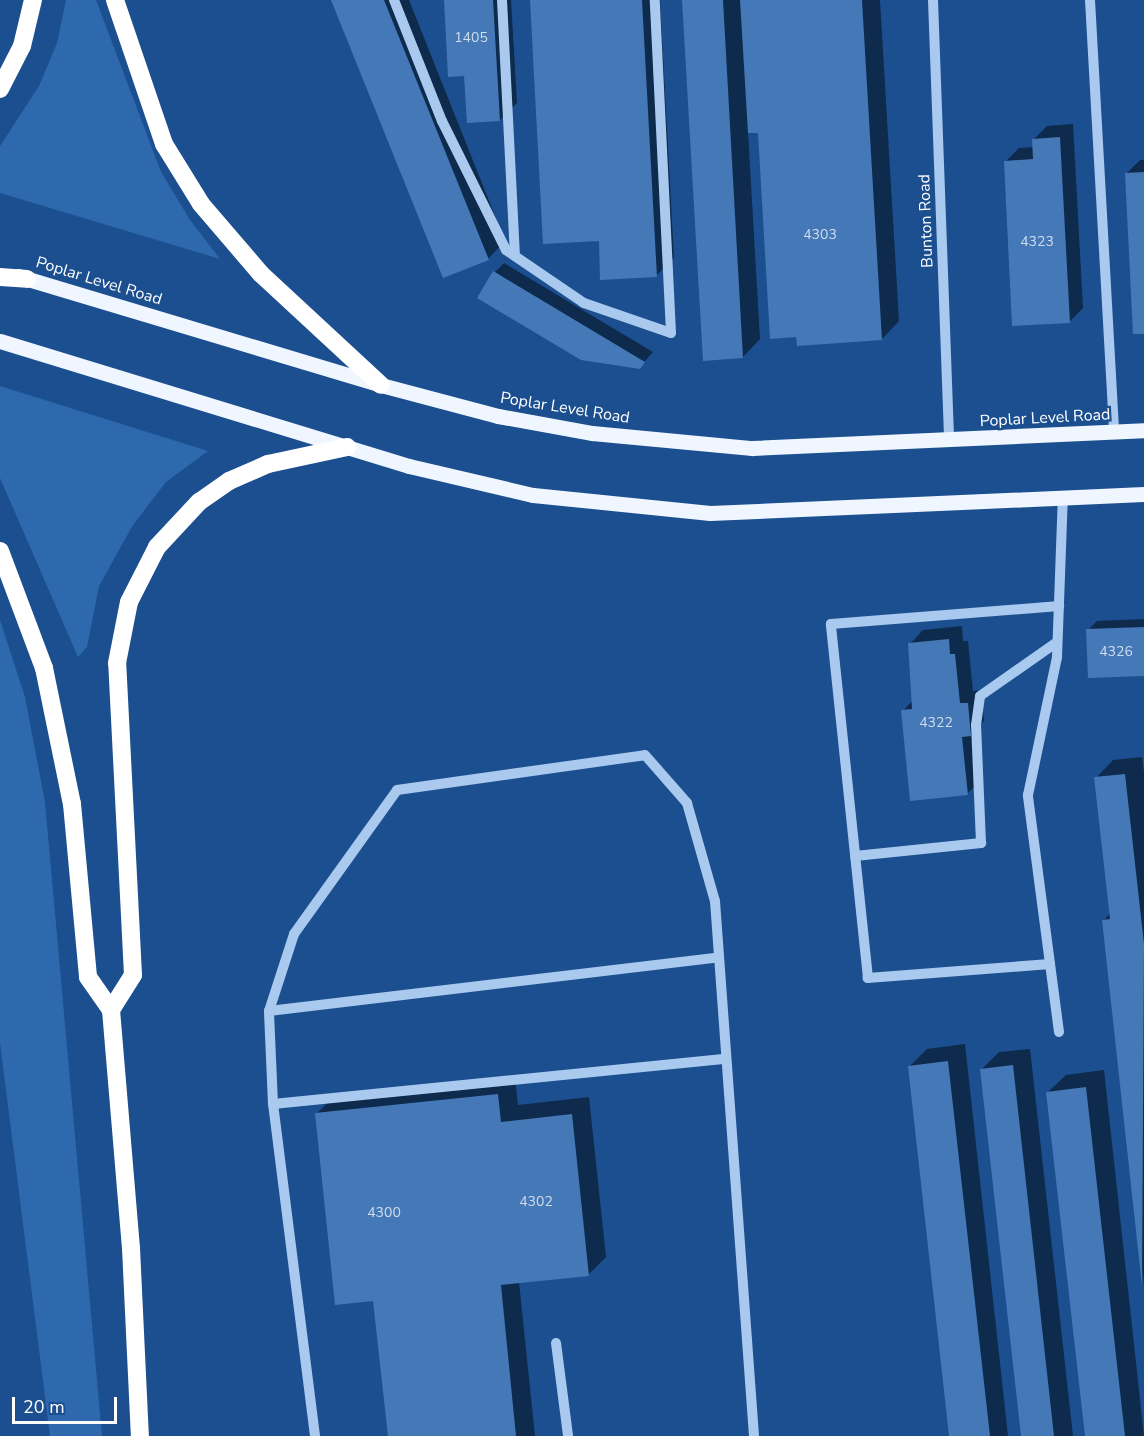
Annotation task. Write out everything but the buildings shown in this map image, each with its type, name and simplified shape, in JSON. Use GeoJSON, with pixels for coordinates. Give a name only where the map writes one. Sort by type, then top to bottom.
{"type":"FeatureCollection","features":[{"type":"Feature","properties":{"kind":"highway"},"geometry":{"type":"LineString","coordinates":[[0,89],[22,46],[33,0]]}},
{"type":"Feature","properties":{"kind":"highway"},"geometry":{"type":"LineString","coordinates":[[115,0],[164,144],[201,204],[261,274],[381,385]]}},
{"type":"Feature","properties":{"kind":"highway"},"geometry":{"type":"LineString","coordinates":[[0,278],[27,279]]}},
{"type":"Feature","properties":{"kind":"highway"},"geometry":{"type":"LineString","coordinates":[[111,1010],[133,975],[117,663],[129,603],[157,547],[199,502],[229,481],[268,464],[347,447]]}},
{"type":"Feature","properties":{"kind":"highway"},"geometry":{"type":"LineString","coordinates":[[0,551],[47,680],[72,804],[88,977],[111,1010],[131,1248],[140,1436]]}},
{"type":"Feature","properties":{"kind":"main road","name":"Poplar Level Road"},"geometry":{"type":"LineString","coordinates":[[0,269],[381,385],[569,429],[753,448],[949,441],[1144,430]]}},
{"type":"Feature","properties":{"kind":"main road"},"geometry":{"type":"LineString","coordinates":[[0,342],[409,466],[533,495],[710,513],[883,508],[1144,494]]}},
{"type":"Feature","properties":{"kind":"street"},"geometry":{"type":"LineString","coordinates":[[394,0],[442,121],[506,250],[585,303],[671,333],[655,0]]}},
{"type":"Feature","properties":{"kind":"street"},"geometry":{"type":"LineString","coordinates":[[502,0],[515,256]]}},
{"type":"Feature","properties":{"kind":"street","name":"Bunton Road"},"geometry":{"type":"LineString","coordinates":[[933,0],[949,441]]}},
{"type":"Feature","properties":{"kind":"street"},"geometry":{"type":"LineString","coordinates":[[1090,0],[1114,432]]}},
{"type":"Feature","properties":{"kind":"street"},"geometry":{"type":"LineString","coordinates":[[1059,1032],[1028,795],[1057,642],[1063,497]]}},
{"type":"Feature","properties":{"kind":"street"},"geometry":{"type":"LineString","coordinates":[[1050,964],[868,978],[831,624],[1059,606]]}},
{"type":"Feature","properties":{"kind":"street"},"geometry":{"type":"LineString","coordinates":[[855,856],[981,843],[976,725],[980,696],[1057,642]]}},
{"type":"Feature","properties":{"kind":"street"},"geometry":{"type":"LineString","coordinates":[[315,1436],[273,1104],[269,1011],[294,934],[397,790],[645,755],[687,803],[715,901],[754,1436]]}},
{"type":"Feature","properties":{"kind":"street"},"geometry":{"type":"LineString","coordinates":[[269,1011],[719,957]]}},
{"type":"Feature","properties":{"kind":"street"},"geometry":{"type":"LineString","coordinates":[[273,1104],[726,1059]]}},
{"type":"Feature","properties":{"kind":"street"},"geometry":{"type":"LineString","coordinates":[[556,1343],[568,1436]]}},
{"type":"Feature","properties":{"kind":"shaded area"},"geometry":{"type":"Polygon","coordinates":[[[66,0],[96,0],[161,172],[190,220],[220,259],[0,193],[0,146],[39,86],[57,43],[66,0]]]}},
{"type":"Feature","properties":{"kind":"shaded area"},"geometry":{"type":"Polygon","coordinates":[[[0,386],[208,451],[166,482],[133,525],[99,586],[87,647],[78,657],[0,478],[0,386]]]}},
{"type":"Feature","properties":{"kind":"shaded area"},"geometry":{"type":"Polygon","coordinates":[[[0,620],[25,697],[45,802],[102,1436],[50,1436],[0,1043],[0,620]]]}}]}
